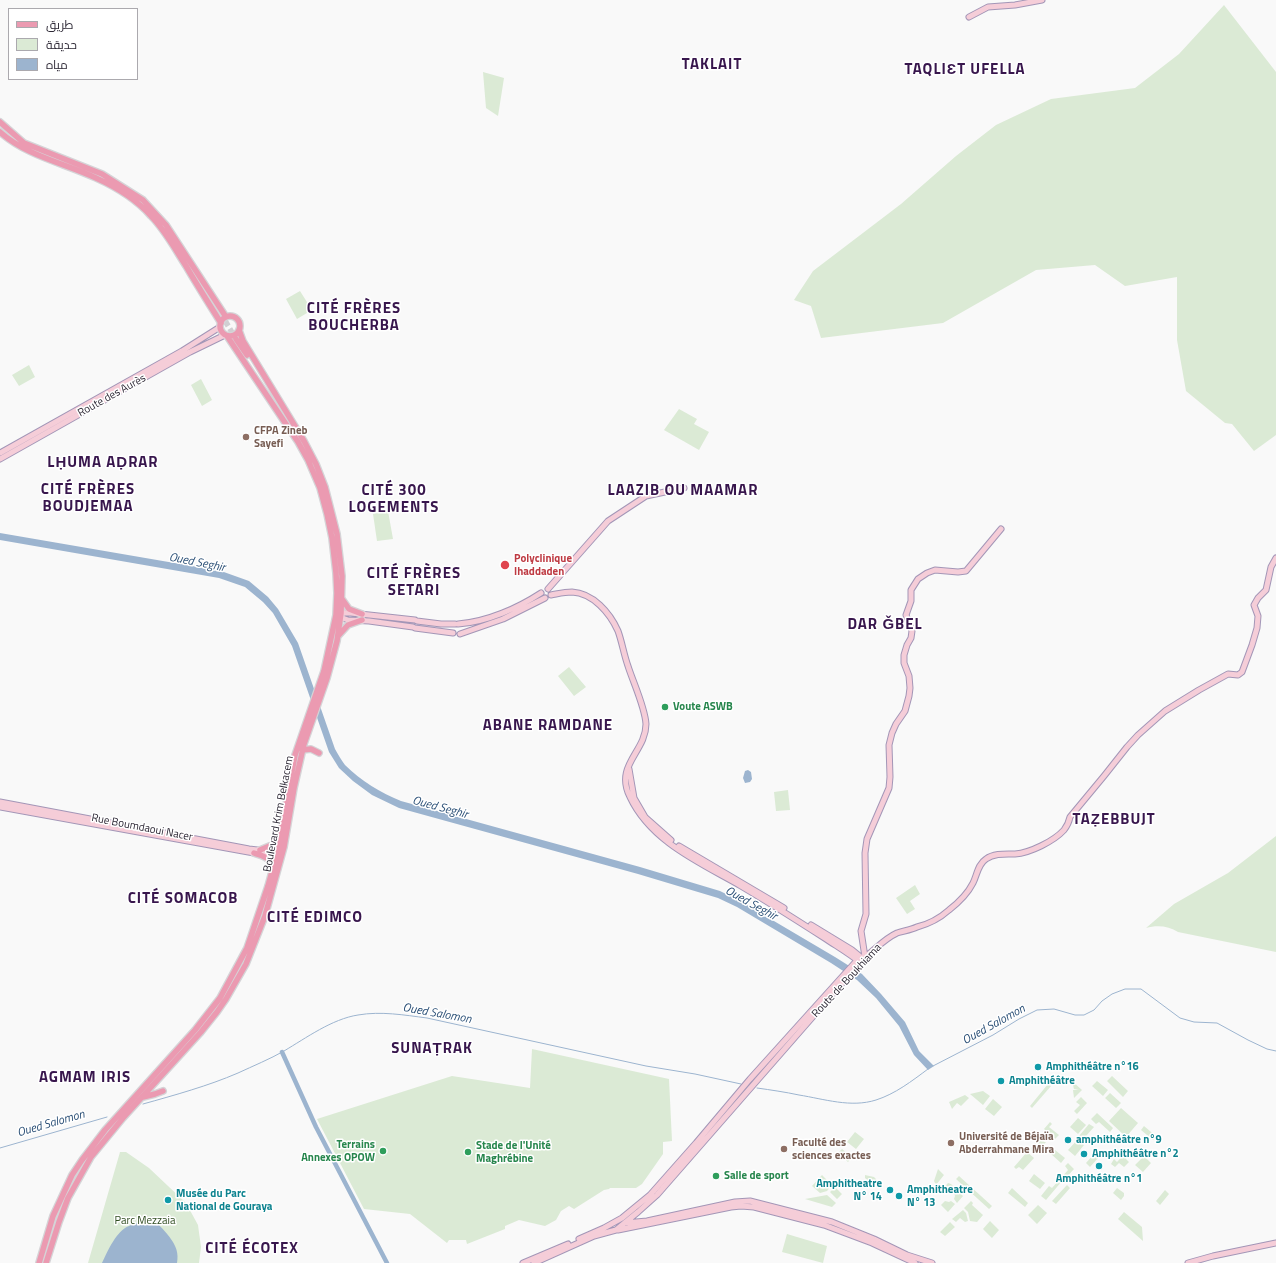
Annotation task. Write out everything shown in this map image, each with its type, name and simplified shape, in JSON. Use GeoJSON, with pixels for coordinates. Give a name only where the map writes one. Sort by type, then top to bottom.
{"type":"FeatureCollection","features":[{"type":"Feature","properties":{"kind":"main road"},"geometry":{"type":"LineString","coordinates":[[0,122],[24,143],[93,170],[143,200],[159,217],[174,242],[221,325],[222,332],[226,335],[236,334],[239,330],[240,324],[237,320],[231,317],[226,317]]}},
{"type":"Feature","properties":{"kind":"main road"},"geometry":{"type":"LineString","coordinates":[[0,132],[22,148],[96,177],[126,194],[151,216],[174,242],[226,317]]}},
{"type":"Feature","properties":{"kind":"main road"},"geometry":{"type":"LineString","coordinates":[[174,242],[220,314]]}},
{"type":"Feature","properties":{"kind":"main road"},"geometry":{"type":"LineString","coordinates":[[221,325],[226,317]]}},
{"type":"Feature","properties":{"kind":"main road","name":"Boulevard Krim Belkacem"},"geometry":{"type":"LineString","coordinates":[[38,1263],[56,1210],[72,1175],[82,1160],[115,1119],[195,1030],[225,989],[241,961],[251,939],[280,851],[280,834],[293,765],[335,652],[338,636],[339,615],[336,573],[332,538],[320,488],[308,460],[243,341],[239,330]]}},
{"type":"Feature","properties":{"kind":"main road","name":"Boulevard Krim Belkacem"},"geometry":{"type":"LineString","coordinates":[[226,335],[281,412],[294,425],[310,452],[325,486],[332,510],[340,552],[342,598],[318,695]]}},
{"type":"Feature","properties":{"kind":"main road"},"geometry":{"type":"LineString","coordinates":[[236,339],[267,387],[281,412]]}},
{"type":"Feature","properties":{"kind":"main road"},"geometry":{"type":"LineString","coordinates":[[338,636],[348,625],[362,617],[349,609],[342,598]]}},
{"type":"Feature","properties":{"kind":"main road","name":"Boulevard Krim Belkacem"},"geometry":{"type":"LineString","coordinates":[[46,1263],[58,1222],[76,1183],[97,1150],[217,1012],[233,988],[246,964],[266,916],[307,726]]}},
{"type":"Feature","properties":{"kind":"main road"},"geometry":{"type":"LineString","coordinates":[[302,750],[310,750],[318,753]]}},
{"type":"Feature","properties":{"kind":"main road"},"geometry":{"type":"LineString","coordinates":[[260,850],[274,843],[280,834]]}},
{"type":"Feature","properties":{"kind":"main road"},"geometry":{"type":"LineString","coordinates":[[254,853],[268,859],[271,866],[271,875]]}},
{"type":"Feature","properties":{"kind":"main road"},"geometry":{"type":"LineString","coordinates":[[143,1097],[163,1091]]}},
{"type":"Feature","properties":{"kind":"street"},"geometry":{"type":"LineString","coordinates":[[969,17],[998,2],[1014,5],[1042,0]]}},
{"type":"Feature","properties":{"kind":"street","name":"Route des Aurès"},"geometry":{"type":"LineString","coordinates":[[0,454],[182,351],[221,325]]}},
{"type":"Feature","properties":{"kind":"street","name":"Route des Aurès"},"geometry":{"type":"LineString","coordinates":[[0,459],[190,352],[226,335]]}},
{"type":"Feature","properties":{"kind":"street"},"geometry":{"type":"LineString","coordinates":[[339,615],[348,620],[362,617],[416,620],[441,624],[456,624],[484,620],[541,593],[543,590],[548,589],[608,521],[646,496],[684,488]]}},
{"type":"Feature","properties":{"kind":"street"},"geometry":{"type":"LineString","coordinates":[[860,961],[861,931],[866,914],[865,852],[867,839],[889,788],[889,745],[896,724],[905,711],[909,696],[910,682],[904,663],[904,655],[911,638],[912,631],[906,616],[911,601],[911,590],[918,578],[926,573],[935,570],[958,572],[966,571],[1001,529]]}},
{"type":"Feature","properties":{"kind":"street","name":"Route de Boukhiama"},"geometry":{"type":"LineString","coordinates":[[534,1263],[594,1236],[616,1230],[638,1212],[657,1195],[752,1081],[860,961],[884,941],[897,933],[937,920],[964,896],[973,882],[980,864],[986,858],[998,854],[1028,852],[1052,840],[1063,831],[1068,824],[1070,817],[1127,747],[1165,711],[1228,674],[1238,675],[1242,672],[1257,628],[1258,616],[1254,605],[1258,598],[1266,590],[1271,567],[1276,558]]}},
{"type":"Feature","properties":{"kind":"street"},"geometry":{"type":"LineString","coordinates":[[548,589],[551,595]]}},
{"type":"Feature","properties":{"kind":"street"},"geometry":{"type":"LineString","coordinates":[[362,617],[460,634],[503,619],[551,595],[572,592],[591,598],[603,609],[618,632],[627,665],[642,705],[646,724],[644,738],[628,765],[634,798],[645,817],[678,846],[752,888],[852,950],[860,961]]}},
{"type":"Feature","properties":{"kind":"street"},"geometry":{"type":"LineString","coordinates":[[541,593],[545,598]]}},
{"type":"Feature","properties":{"kind":"street"},"geometry":{"type":"LineString","coordinates":[[414,627],[419,625],[416,620]]}},
{"type":"Feature","properties":{"kind":"street"},"geometry":{"type":"LineString","coordinates":[[452,633],[451,629],[456,624]]}},
{"type":"Feature","properties":{"kind":"street"},"geometry":{"type":"LineString","coordinates":[[456,624],[462,628],[460,634]]}},
{"type":"Feature","properties":{"kind":"street","name":"Rue Boumdaoui Nacer"},"geometry":{"type":"LineString","coordinates":[[0,802],[260,850],[280,851]]}},
{"type":"Feature","properties":{"kind":"street","name":"Rue Boumdaoui Nacer"},"geometry":{"type":"LineString","coordinates":[[0,807],[264,855],[280,851]]}},
{"type":"Feature","properties":{"kind":"street","name":"Route de Boukhiama"},"geometry":{"type":"LineString","coordinates":[[523,1263],[618,1220],[643,1202],[746,1090]]}},
{"type":"Feature","properties":{"kind":"street"},"geometry":{"type":"LineString","coordinates":[[618,1220],[624,1223],[641,1222],[730,1202],[750,1201],[832,1222],[874,1239],[907,1255],[932,1263]]}},
{"type":"Feature","properties":{"kind":"street"},"geometry":{"type":"LineString","coordinates":[[608,1225],[616,1230],[731,1207],[748,1206],[818,1223],[836,1229],[872,1243],[915,1263]]}},
{"type":"Feature","properties":{"kind":"street"},"geometry":{"type":"LineString","coordinates":[[638,1212],[641,1222]]}},
{"type":"Feature","properties":{"kind":"street"},"geometry":{"type":"LineString","coordinates":[[1188,1263],[1213,1256],[1276,1243]]}},
{"type":"Feature","properties":{"kind":"green space"},"geometry":{"type":"Polygon","coordinates":[[[1224,5],[1276,72],[1276,435],[1254,451],[1232,424],[1225,423],[1186,391],[1177,340],[1177,277],[1125,286],[1095,265],[1036,270],[943,323],[821,338],[811,306],[794,300],[813,271],[901,204],[956,156],[996,125],[1051,99],[1135,88],[1179,54],[1224,5]]]}},
{"type":"Feature","properties":{"kind":"green space"},"geometry":{"type":"Polygon","coordinates":[[[483,72],[504,78],[498,116],[486,108],[483,72]]]}},
{"type":"Feature","properties":{"kind":"green space"},"geometry":{"type":"Polygon","coordinates":[[[300,291],[312,310],[297,319],[286,299],[300,291]]]}},
{"type":"Feature","properties":{"kind":"green space"},"geometry":{"type":"Polygon","coordinates":[[[29,365],[35,377],[19,386],[12,375],[29,365]]]}},
{"type":"Feature","properties":{"kind":"green space"},"geometry":{"type":"Polygon","coordinates":[[[201,379],[212,400],[202,406],[191,385],[201,379]]]}},
{"type":"Feature","properties":{"kind":"green space"},"geometry":{"type":"Polygon","coordinates":[[[679,409],[697,419],[694,424],[709,432],[699,450],[664,430],[679,409]]]}},
{"type":"Feature","properties":{"kind":"green space"},"geometry":{"type":"Polygon","coordinates":[[[388,511],[393,539],[377,541],[373,514],[388,511]]]}},
{"type":"Feature","properties":{"kind":"green space"},"geometry":{"type":"Polygon","coordinates":[[[569,667],[586,687],[574,696],[558,676],[569,667]]]}},
{"type":"Feature","properties":{"kind":"green space"},"geometry":{"type":"Polygon","coordinates":[[[788,790],[790,810],[776,811],[774,792],[788,790]]]}},
{"type":"Feature","properties":{"kind":"green space"},"geometry":{"type":"Polygon","coordinates":[[[1276,836],[1276,952],[1178,932],[1167,927],[1159,926],[1146,928],[1174,904],[1228,873],[1276,836]]]}},
{"type":"Feature","properties":{"kind":"green space"},"geometry":{"type":"Polygon","coordinates":[[[915,885],[920,894],[910,901],[915,909],[907,914],[896,898],[915,885]]]}},
{"type":"Feature","properties":{"kind":"green space"},"geometry":{"type":"Polygon","coordinates":[[[532,1049],[669,1079],[672,1141],[663,1142],[663,1154],[642,1184],[636,1188],[610,1188],[604,1190],[574,1209],[569,1206],[561,1211],[556,1220],[545,1226],[519,1220],[505,1226],[505,1229],[467,1244],[466,1240],[449,1240],[447,1243],[410,1214],[364,1209],[317,1119],[452,1076],[530,1088],[532,1049]]]}},
{"type":"Feature","properties":{"kind":"green space"},"geometry":{"type":"Polygon","coordinates":[[[1112,1076],[1128,1091],[1123,1097],[1107,1081],[1112,1076]]]}},
{"type":"Feature","properties":{"kind":"green space"},"geometry":{"type":"Polygon","coordinates":[[[1072,1081],[1082,1090],[1074,1098],[1073,1090],[1079,1090],[1074,1089],[1072,1081]]]}},
{"type":"Feature","properties":{"kind":"green space"},"geometry":{"type":"Polygon","coordinates":[[[1097,1081],[1108,1090],[1103,1096],[1092,1086],[1097,1081]]]}},
{"type":"Feature","properties":{"kind":"green space"},"geometry":{"type":"Polygon","coordinates":[[[1048,1084],[1051,1086],[1032,1108],[1030,1106],[1048,1084]]]}},
{"type":"Feature","properties":{"kind":"green space"},"geometry":{"type":"Polygon","coordinates":[[[983,1091],[990,1096],[983,1105],[970,1094],[983,1091]]]}},
{"type":"Feature","properties":{"kind":"green space"},"geometry":{"type":"Polygon","coordinates":[[[1110,1093],[1121,1103],[1116,1108],[1105,1098],[1110,1093]]]}},
{"type":"Feature","properties":{"kind":"green space"},"geometry":{"type":"Polygon","coordinates":[[[965,1095],[969,1098],[961,1106],[957,1103],[952,1109],[949,1102],[965,1095]]]}},
{"type":"Feature","properties":{"kind":"green space"},"geometry":{"type":"Polygon","coordinates":[[[1081,1097],[1087,1103],[1077,1114],[1074,1111],[1080,1105],[1076,1102],[1081,1097]]]}},
{"type":"Feature","properties":{"kind":"green space"},"geometry":{"type":"Polygon","coordinates":[[[993,1099],[1002,1107],[994,1116],[985,1109],[993,1099]]]}},
{"type":"Feature","properties":{"kind":"green space"},"geometry":{"type":"Polygon","coordinates":[[[1121,1108],[1138,1123],[1126,1137],[1109,1121],[1121,1108]]]}},
{"type":"Feature","properties":{"kind":"green space"},"geometry":{"type":"Polygon","coordinates":[[[1097,1113],[1113,1128],[1110,1132],[1099,1122],[1096,1124],[1091,1119],[1097,1113]]]}},
{"type":"Feature","properties":{"kind":"green space"},"geometry":{"type":"Polygon","coordinates":[[[1078,1118],[1086,1125],[1078,1134],[1070,1127],[1078,1118]]]}},
{"type":"Feature","properties":{"kind":"green space"},"geometry":{"type":"Polygon","coordinates":[[[1050,1122],[1052,1124],[1049,1127],[1059,1135],[1055,1139],[1044,1129],[1050,1122]]]}},
{"type":"Feature","properties":{"kind":"green space"},"geometry":{"type":"Polygon","coordinates":[[[1089,1124],[1094,1127],[1086,1136],[1089,1139],[1086,1143],[1079,1136],[1089,1124]]]}},
{"type":"Feature","properties":{"kind":"green space"},"geometry":{"type":"Polygon","coordinates":[[[1144,1126],[1157,1137],[1153,1140],[1141,1130],[1144,1126]]]}},
{"type":"Feature","properties":{"kind":"green space"},"geometry":{"type":"Polygon","coordinates":[[[855,1132],[864,1139],[856,1149],[847,1142],[855,1132]]]}},
{"type":"Feature","properties":{"kind":"green space"},"geometry":{"type":"Polygon","coordinates":[[[1078,1139],[1084,1145],[1075,1156],[1068,1150],[1078,1139]]]}},
{"type":"Feature","properties":{"kind":"green space"},"geometry":{"type":"Polygon","coordinates":[[[1038,1140],[1046,1142],[1035,1154],[1030,1149],[1038,1140]]]}},
{"type":"Feature","properties":{"kind":"green space"},"geometry":{"type":"Polygon","coordinates":[[[842,1149],[852,1157],[848,1162],[838,1153],[842,1149]]]}},
{"type":"Feature","properties":{"kind":"green space"},"geometry":{"type":"Polygon","coordinates":[[[1129,1149],[1130,1154],[1126,1159],[1129,1162],[1124,1167],[1119,1163],[1115,1167],[1111,1164],[1114,1159],[1117,1162],[1129,1149]]]}},
{"type":"Feature","properties":{"kind":"green space"},"geometry":{"type":"Polygon","coordinates":[[[1055,1150],[1065,1158],[1061,1163],[1051,1154],[1055,1150]]]}},
{"type":"Feature","properties":{"kind":"green space","name":"Parc Mezzaia"},"geometry":{"type":"Polygon","coordinates":[[[120,1152],[126,1152],[149,1168],[186,1203],[198,1225],[201,1247],[199,1263],[88,1263],[120,1152]]]}},
{"type":"Feature","properties":{"kind":"green space"},"geometry":{"type":"Polygon","coordinates":[[[1027,1152],[1034,1158],[1023,1170],[1019,1167],[1016,1169],[1014,1167],[1027,1152]]]}},
{"type":"Feature","properties":{"kind":"green space"},"geometry":{"type":"Polygon","coordinates":[[[1094,1154],[1098,1158],[1090,1167],[1086,1163],[1094,1154]]]}},
{"type":"Feature","properties":{"kind":"green space"},"geometry":{"type":"Polygon","coordinates":[[[1144,1156],[1151,1163],[1143,1172],[1135,1165],[1144,1156]]]}},
{"type":"Feature","properties":{"kind":"green space"},"geometry":{"type":"Polygon","coordinates":[[[1068,1163],[1074,1169],[1064,1180],[1061,1178],[1068,1170],[1065,1166],[1068,1163]]]}},
{"type":"Feature","properties":{"kind":"green space"},"geometry":{"type":"Polygon","coordinates":[[[938,1169],[944,1175],[936,1185],[934,1181],[938,1169]]]}},
{"type":"Feature","properties":{"kind":"green space"},"geometry":{"type":"Polygon","coordinates":[[[1034,1174],[1045,1183],[1040,1189],[1029,1181],[1034,1174]]]}},
{"type":"Feature","properties":{"kind":"green space"},"geometry":{"type":"Polygon","coordinates":[[[822,1175],[832,1185],[827,1191],[820,1193],[812,1186],[822,1175]]]}},
{"type":"Feature","properties":{"kind":"green space"},"geometry":{"type":"Polygon","coordinates":[[[865,1175],[874,1177],[879,1182],[873,1185],[865,1178],[865,1175]]]}},
{"type":"Feature","properties":{"kind":"green space"},"geometry":{"type":"Polygon","coordinates":[[[959,1176],[992,1206],[989,1209],[956,1179],[959,1176]]]}},
{"type":"Feature","properties":{"kind":"green space"},"geometry":{"type":"Polygon","coordinates":[[[1060,1179],[1062,1181],[1046,1200],[1041,1196],[1049,1186],[1052,1188],[1060,1179]]]}},
{"type":"Feature","properties":{"kind":"green space"},"geometry":{"type":"Polygon","coordinates":[[[948,1183],[955,1188],[952,1192],[945,1192],[943,1189],[948,1183]]]}},
{"type":"Feature","properties":{"kind":"green space"},"geometry":{"type":"Polygon","coordinates":[[[1067,1185],[1070,1188],[1056,1204],[1052,1201],[1067,1185]]]}},
{"type":"Feature","properties":{"kind":"green space"},"geometry":{"type":"Polygon","coordinates":[[[835,1187],[842,1194],[837,1199],[830,1192],[835,1187]]]}},
{"type":"Feature","properties":{"kind":"green space"},"geometry":{"type":"Polygon","coordinates":[[[1012,1188],[1028,1203],[1025,1207],[1008,1193],[1012,1188]]]}},
{"type":"Feature","properties":{"kind":"green space"},"geometry":{"type":"Polygon","coordinates":[[[1117,1188],[1124,1193],[1121,1200],[1113,1193],[1117,1188]]]}},
{"type":"Feature","properties":{"kind":"green space"},"geometry":{"type":"Polygon","coordinates":[[[957,1190],[963,1196],[957,1203],[954,1199],[954,1193],[957,1190]]]}},
{"type":"Feature","properties":{"kind":"green space"},"geometry":{"type":"Polygon","coordinates":[[[1165,1190],[1169,1194],[1160,1205],[1156,1201],[1165,1190]]]}},
{"type":"Feature","properties":{"kind":"green space"},"geometry":{"type":"Polygon","coordinates":[[[827,1195],[836,1203],[832,1207],[805,1199],[827,1195]]]}},
{"type":"Feature","properties":{"kind":"green space"},"geometry":{"type":"Polygon","coordinates":[[[945,1201],[951,1201],[955,1204],[948,1212],[941,1205],[945,1201]]]}},
{"type":"Feature","properties":{"kind":"green space"},"geometry":{"type":"Polygon","coordinates":[[[971,1201],[973,1203],[972,1205],[983,1215],[977,1222],[970,1221],[968,1212],[964,1208],[971,1201]]]}},
{"type":"Feature","properties":{"kind":"green space"},"geometry":{"type":"Polygon","coordinates":[[[1038,1205],[1047,1213],[1037,1224],[1028,1215],[1038,1205]]]}},
{"type":"Feature","properties":{"kind":"green space"},"geometry":{"type":"Polygon","coordinates":[[[963,1210],[966,1213],[968,1221],[965,1222],[960,1218],[956,1222],[952,1219],[963,1210]]]}},
{"type":"Feature","properties":{"kind":"green space"},"geometry":{"type":"Polygon","coordinates":[[[1124,1212],[1142,1227],[1143,1241],[1118,1219],[1124,1212]]]}},
{"type":"Feature","properties":{"kind":"green space"},"geometry":{"type":"Polygon","coordinates":[[[990,1221],[999,1230],[992,1238],[983,1229],[990,1221]]]}},
{"type":"Feature","properties":{"kind":"green space"},"geometry":{"type":"Polygon","coordinates":[[[950,1222],[955,1227],[945,1236],[940,1232],[950,1222]]]}},
{"type":"Feature","properties":{"kind":"green space"},"geometry":{"type":"Polygon","coordinates":[[[787,1234],[827,1246],[823,1263],[782,1252],[787,1234]]]}},
{"type":"Feature","properties":{"kind":"water"},"geometry":{"type":"Polygon","coordinates":[[[0,533],[221,571],[249,581],[268,597],[278,609],[298,643],[335,749],[345,765],[364,781],[401,801],[640,867],[720,891],[740,901],[862,974],[905,1022],[919,1051],[934,1066],[928,1070],[914,1055],[899,1026],[876,998],[857,980],[737,907],[718,898],[638,874],[399,808],[372,795],[339,768],[329,752],[292,646],[273,613],[263,602],[245,587],[219,578],[0,540],[0,533]]]}},
{"type":"Feature","properties":{"kind":"water"},"geometry":{"type":"Polygon","coordinates":[[[748,770],[751,772],[752,779],[750,782],[745,783],[743,778],[745,771],[748,770]]]}},
{"type":"Feature","properties":{"kind":"water"},"geometry":{"type":"Polygon","coordinates":[[[154,1219],[174,1244],[178,1256],[177,1263],[102,1263],[120,1232],[129,1226],[154,1219]]]}},
{"type":"Feature","properties":{"kind":"waterway","name":"Oued Salomon"},"geometry":{"type":"LineString","coordinates":[[933,1066],[1037,1010],[1054,1009],[1075,1015],[1084,1015],[1094,1010],[1102,1001],[1112,994],[1125,989],[1141,989],[1180,1018],[1194,1022],[1217,1023],[1248,1040],[1267,1049],[1276,1051]]}},
{"type":"Feature","properties":{"kind":"waterway","name":"Oued Salomon"},"geometry":{"type":"LineString","coordinates":[[143,1104],[227,1078],[279,1054],[339,1020],[358,1015],[375,1013],[427,1018],[646,1066],[695,1074],[741,1084]]}},
{"type":"Feature","properties":{"kind":"waterway"},"geometry":{"type":"LineString","coordinates":[[282,1052],[316,1127],[387,1263]]}},
{"type":"Feature","properties":{"kind":"waterway","name":"Oued Salomon"},"geometry":{"type":"LineString","coordinates":[[757,1088],[838,1102],[867,1102],[876,1100],[897,1091],[928,1069]]}},
{"type":"Feature","properties":{"kind":"waterway","name":"Oued Salomon"},"geometry":{"type":"LineString","coordinates":[[0,1148],[107,1117]]}},
{"type":"Feature","properties":{"kind":"tunnel"},"geometry":{"type":"LineString","coordinates":[[221,314],[236,339]]}},
{"type":"Feature","properties":{"kind":"place","name":"CFPA Zineb Sayefi"},"geometry":{"type":"Point","coordinates":[246,437]}},
{"type":"Feature","properties":{"kind":"place","name":"Polyclinique Ihaddaden"},"geometry":{"type":"Point","coordinates":[505,565]}},
{"type":"Feature","properties":{"kind":"place","name":"Voute ASWB"},"geometry":{"type":"Point","coordinates":[665,707]}},
{"type":"Feature","properties":{"kind":"place","name":"Amphithéâtre n°16"},"geometry":{"type":"Point","coordinates":[1038,1067]}},
{"type":"Feature","properties":{"kind":"place","name":"Amphithéâtre"},"geometry":{"type":"Point","coordinates":[1001,1081]}},
{"type":"Feature","properties":{"kind":"place","name":"amphithéâtre n°9"},"geometry":{"type":"Point","coordinates":[1068,1140]}},
{"type":"Feature","properties":{"kind":"place","name":"Université de Béjaïa Abderrahmane Mira"},"geometry":{"type":"Point","coordinates":[951,1143]}},
{"type":"Feature","properties":{"kind":"place","name":"Faculté des sciences exactes"},"geometry":{"type":"Point","coordinates":[784,1149]}},
{"type":"Feature","properties":{"kind":"place","name":"Terrains Annexes OPOW"},"geometry":{"type":"Point","coordinates":[383,1151]}},
{"type":"Feature","properties":{"kind":"place","name":"Stade de l'Unité Maghrébine"},"geometry":{"type":"Point","coordinates":[468,1152]}},
{"type":"Feature","properties":{"kind":"place","name":"Amphithéâtre n°2"},"geometry":{"type":"Point","coordinates":[1084,1154]}},
{"type":"Feature","properties":{"kind":"place","name":"Amphithéâtre n°1"},"geometry":{"type":"Point","coordinates":[1099,1166]}},
{"type":"Feature","properties":{"kind":"place","name":"Salle de sport"},"geometry":{"type":"Point","coordinates":[716,1176]}},
{"type":"Feature","properties":{"kind":"place","name":"Amphitheatre N° 14"},"geometry":{"type":"Point","coordinates":[890,1190]}},
{"type":"Feature","properties":{"kind":"place","name":"Amphitheatre N° 13"},"geometry":{"type":"Point","coordinates":[899,1196]}},
{"type":"Feature","properties":{"kind":"place","name":"Musée du Parc National de Gouraya"},"geometry":{"type":"Point","coordinates":[168,1200]}},
{"type":"Feature","properties":{"kind":"district","name":"TAKLAIT"},"geometry":{"type":"Point","coordinates":[712,65]}},
{"type":"Feature","properties":{"kind":"district","name":"TAQLIƐT UFELLA"},"geometry":{"type":"Point","coordinates":[965,70]}},
{"type":"Feature","properties":{"kind":"district","name":"CITÉ FRÈRES BOUCHERBA"},"geometry":{"type":"Point","coordinates":[354,318]}},
{"type":"Feature","properties":{"kind":"district","name":"LḤUMA AḌRAR"},"geometry":{"type":"Point","coordinates":[103,463]}},
{"type":"Feature","properties":{"kind":"district","name":"LAAZIB OU MAAMAR"},"geometry":{"type":"Point","coordinates":[683,491]}},
{"type":"Feature","properties":{"kind":"district","name":"CITÉ FRÈRES BOUDJEMAA"},"geometry":{"type":"Point","coordinates":[88,498]}},
{"type":"Feature","properties":{"kind":"district","name":"CITÉ 300 LOGEMENTS"},"geometry":{"type":"Point","coordinates":[394,500]}},
{"type":"Feature","properties":{"kind":"district","name":"CITÉ FRÈRES SETARI"},"geometry":{"type":"Point","coordinates":[414,582]}},
{"type":"Feature","properties":{"kind":"district","name":"DAR ǦBEL"},"geometry":{"type":"Point","coordinates":[885,625]}},
{"type":"Feature","properties":{"kind":"district","name":"ABANE RAMDANE"},"geometry":{"type":"Point","coordinates":[548,726]}},
{"type":"Feature","properties":{"kind":"district","name":"TAẒEBBUJT"},"geometry":{"type":"Point","coordinates":[1114,820]}},
{"type":"Feature","properties":{"kind":"district","name":"CITÉ SOMACOB"},"geometry":{"type":"Point","coordinates":[183,899]}},
{"type":"Feature","properties":{"kind":"district","name":"CITÉ EDIMCO"},"geometry":{"type":"Point","coordinates":[315,918]}},
{"type":"Feature","properties":{"kind":"district","name":"SUNAṬRAK"},"geometry":{"type":"Point","coordinates":[432,1049]}},
{"type":"Feature","properties":{"kind":"district","name":"AGMAM IRIS"},"geometry":{"type":"Point","coordinates":[85,1078]}},
{"type":"Feature","properties":{"kind":"district","name":"CITÉ ÉCOTEX"},"geometry":{"type":"Point","coordinates":[252,1249]}},
{"type":"Feature","properties":{"kind":"water label","name":"Oued Seghir"},"geometry":{"type":"Point","coordinates":[197,563]}},
{"type":"Feature","properties":{"kind":"water label","name":"Oued Seghir"},"geometry":{"type":"Point","coordinates":[440,808]}},
{"type":"Feature","properties":{"kind":"water label","name":"Oued Seghir"},"geometry":{"type":"Point","coordinates":[751,904]}}]}
